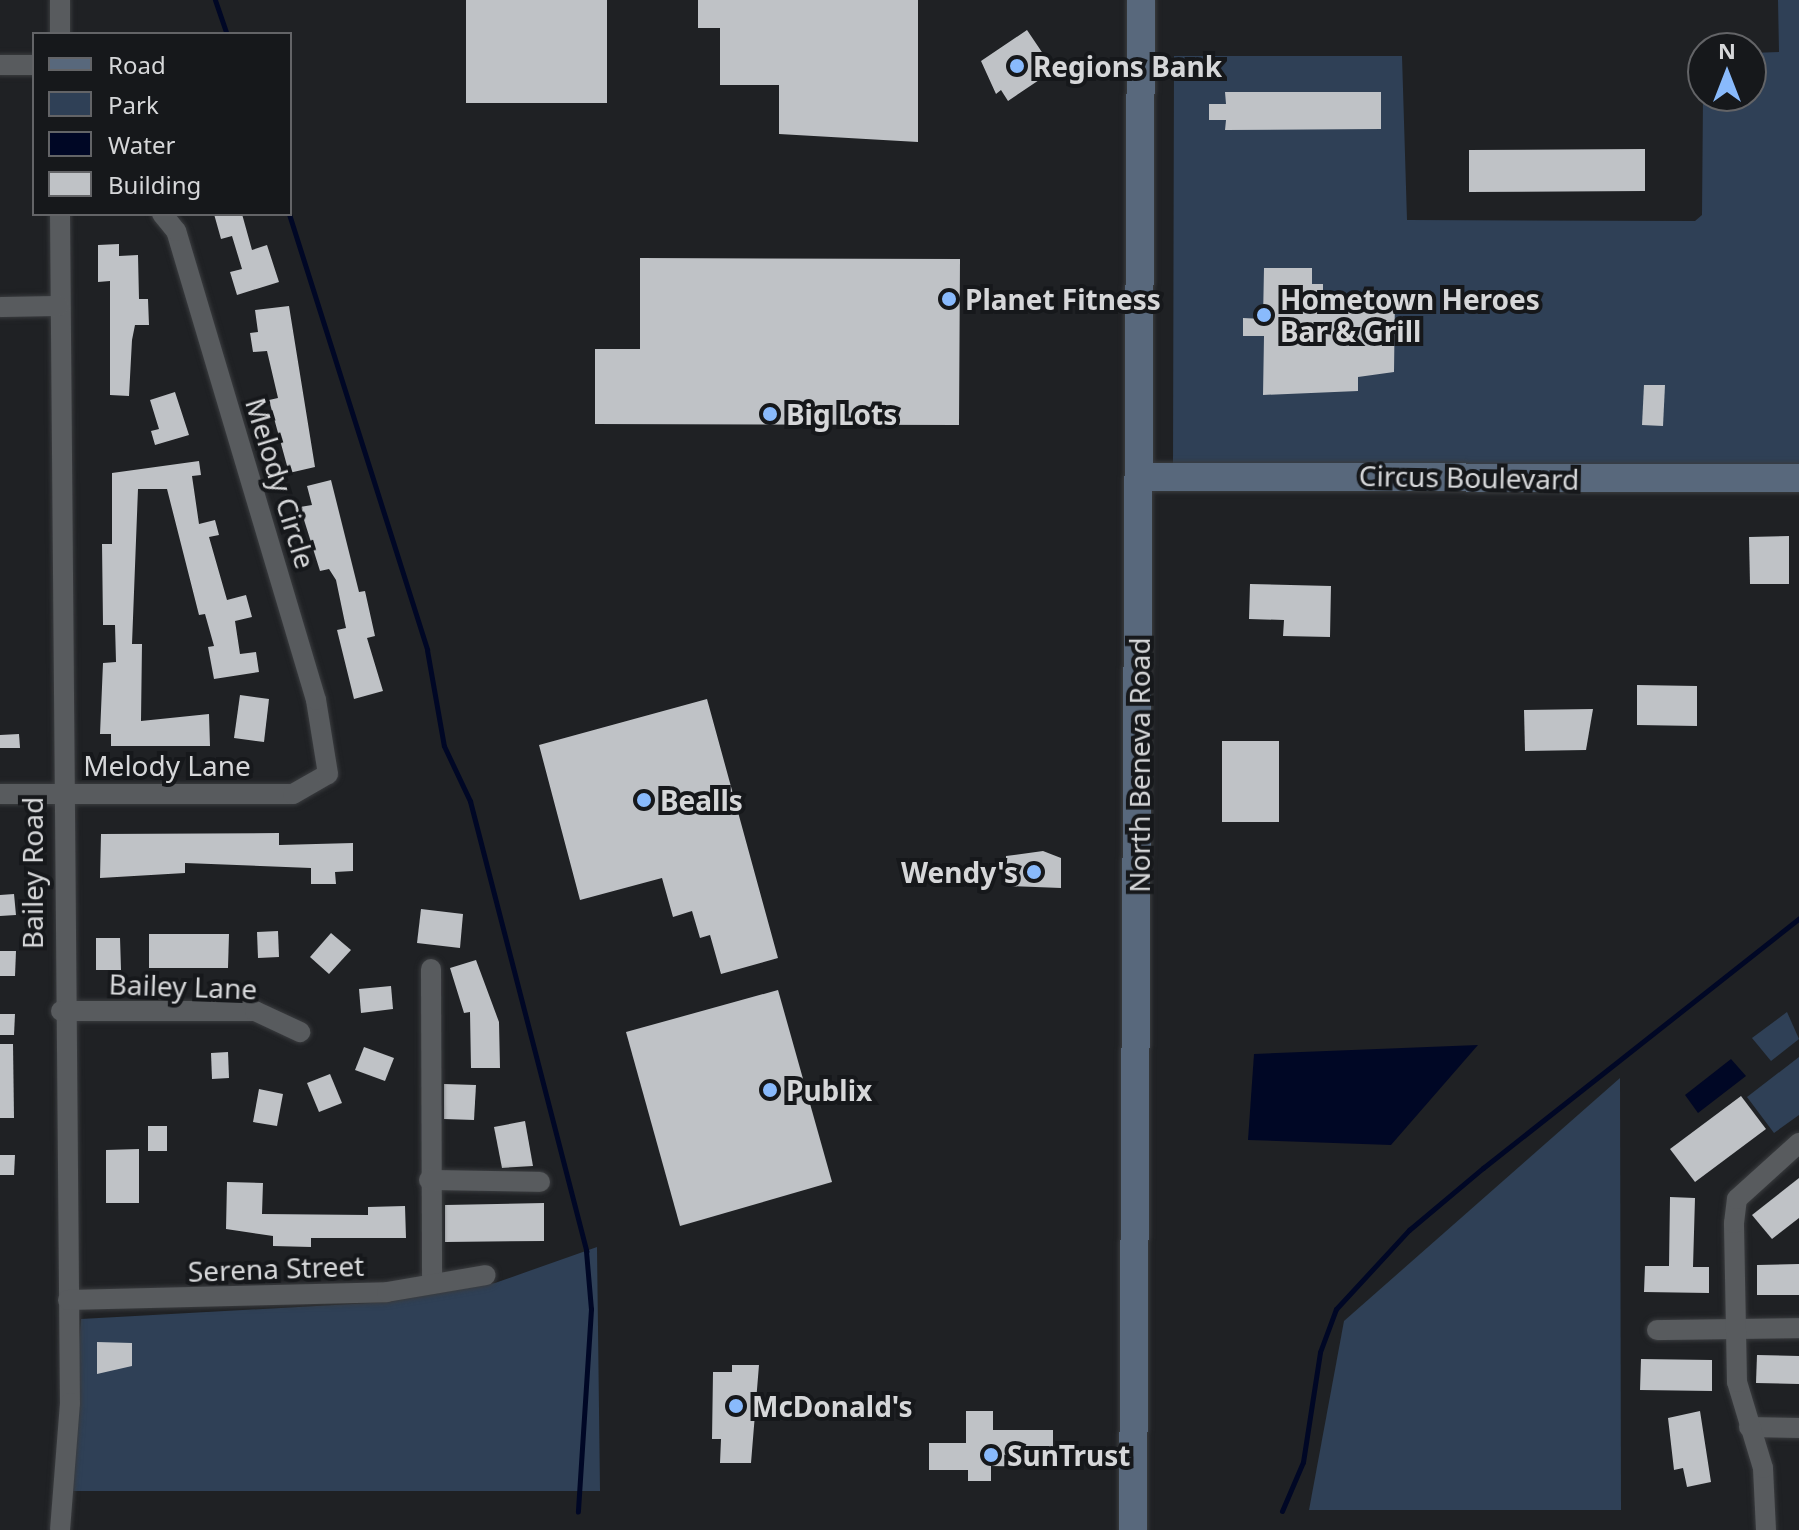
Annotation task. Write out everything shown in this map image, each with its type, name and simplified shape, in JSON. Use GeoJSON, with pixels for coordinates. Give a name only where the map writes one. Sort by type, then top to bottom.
{"type":"FeatureCollection","features":[{"type":"Feature","properties":{"kind":"main road","name":"North Beneva Road"},"geometry":{"type":"LineString","coordinates":[[1133,1530],[1141,0]]}},
{"type":"Feature","properties":{"kind":"main road","name":"Circus Boulevard"},"geometry":{"type":"LineString","coordinates":[[1139,477],[1799,478]]}},
{"type":"Feature","properties":{"kind":"street"},"geometry":{"type":"LineString","coordinates":[[60,0],[60,32]]}},
{"type":"Feature","properties":{"kind":"street"},"geometry":{"type":"LineString","coordinates":[[0,65],[32,65]]}},
{"type":"Feature","properties":{"kind":"street","name":"Bailey Road"},"geometry":{"type":"LineString","coordinates":[[60,216],[61,1011],[68,1300],[60,1530]]}},
{"type":"Feature","properties":{"kind":"street","name":"Melody Circle"},"geometry":{"type":"LineString","coordinates":[[164,216],[176,231],[316,700],[328,774]]}},
{"type":"Feature","properties":{"kind":"street"},"geometry":{"type":"LineString","coordinates":[[0,307],[59,306]]}},
{"type":"Feature","properties":{"kind":"street","name":"Melody Lane"},"geometry":{"type":"LineString","coordinates":[[0,794],[293,794],[328,774]]}},
{"type":"Feature","properties":{"kind":"street"},"geometry":{"type":"LineString","coordinates":[[431,969],[429,1180],[432,1284]]}},
{"type":"Feature","properties":{"kind":"street","name":"Bailey Lane"},"geometry":{"type":"LineString","coordinates":[[61,1011],[255,1011],[300,1032]]}},
{"type":"Feature","properties":{"kind":"street"},"geometry":{"type":"LineString","coordinates":[[1766,1530],[1763,1468],[1737,1382],[1737,1199],[1799,1143]]}},
{"type":"Feature","properties":{"kind":"street"},"geometry":{"type":"LineString","coordinates":[[429,1180],[540,1182]]}},
{"type":"Feature","properties":{"kind":"street","name":"Serena Street"},"geometry":{"type":"LineString","coordinates":[[68,1300],[387,1292],[486,1275]]}},
{"type":"Feature","properties":{"kind":"street"},"geometry":{"type":"LineString","coordinates":[[1657,1330],[1799,1328]]}},
{"type":"Feature","properties":{"kind":"street"},"geometry":{"type":"LineString","coordinates":[[1749,1427],[1799,1428]]}},
{"type":"Feature","properties":{"kind":"green space"},"geometry":{"type":"Polygon","coordinates":[[[1778,0],[1799,0],[1799,468],[1173,467],[1174,56],[1402,56],[1407,220],[1695,221],[1702,215],[1703,112],[1767,112],[1767,52],[1779,52],[1778,0]]]}},
{"type":"Feature","properties":{"kind":"green space"},"geometry":{"type":"Polygon","coordinates":[[[1787,1012],[1799,1039],[1771,1061],[1752,1038],[1787,1012]]]}},
{"type":"Feature","properties":{"kind":"green space"},"geometry":{"type":"Polygon","coordinates":[[[1799,1057],[1799,1115],[1774,1133],[1747,1097],[1799,1057]]]}},
{"type":"Feature","properties":{"kind":"green space"},"geometry":{"type":"Polygon","coordinates":[[[1620,1078],[1621,1510],[1309,1510],[1344,1321],[1620,1078]]]}},
{"type":"Feature","properties":{"kind":"green space"},"geometry":{"type":"Polygon","coordinates":[[[597,1247],[600,1491],[67,1491],[81,1319],[388,1302],[495,1283],[597,1247]]]}},
{"type":"Feature","properties":{"kind":"water"},"geometry":{"type":"Polygon","coordinates":[[[1478,1045],[1391,1145],[1248,1140],[1254,1054],[1478,1045]]]}},
{"type":"Feature","properties":{"kind":"water"},"geometry":{"type":"Polygon","coordinates":[[[1731,1059],[1746,1076],[1698,1113],[1685,1095],[1731,1059]]]}},
{"type":"Feature","properties":{"kind":"building"},"geometry":{"type":"Polygon","coordinates":[[[466,0],[607,0],[607,103],[466,103],[466,0]]]}},
{"type":"Feature","properties":{"kind":"building"},"geometry":{"type":"Polygon","coordinates":[[[698,0],[918,0],[918,142],[779,134],[779,85],[720,85],[720,28],[698,28],[698,0]]]}},
{"type":"Feature","properties":{"kind":"building","name":"Regions Bank"},"geometry":{"type":"Polygon","coordinates":[[[1027,30],[1054,70],[1008,101],[1001,90],[996,94],[981,61],[1027,30]]]}},
{"type":"Feature","properties":{"kind":"building"},"geometry":{"type":"Polygon","coordinates":[[[1225,92],[1381,92],[1381,129],[1225,130],[1226,120],[1209,120],[1209,104],[1226,104],[1225,92]]]}},
{"type":"Feature","properties":{"kind":"building"},"geometry":{"type":"Polygon","coordinates":[[[1645,149],[1645,191],[1469,192],[1469,150],[1645,149]]]}},
{"type":"Feature","properties":{"kind":"building"},"geometry":{"type":"Polygon","coordinates":[[[215,216],[243,216],[252,250],[267,245],[279,282],[237,295],[230,272],[242,269],[232,236],[221,239],[215,216]]]}},
{"type":"Feature","properties":{"kind":"building"},"geometry":{"type":"Polygon","coordinates":[[[119,244],[119,256],[138,255],[139,299],[148,299],[149,325],[135,325],[132,340],[129,396],[110,395],[110,281],[98,282],[98,245],[119,244]]]}},
{"type":"Feature","properties":{"kind":"building"},"geometry":{"type":"Polygon","coordinates":[[[640,258],[960,259],[959,425],[595,424],[595,349],[640,349],[640,258]]]}},
{"type":"Feature","properties":{"kind":"building"},"geometry":{"type":"Polygon","coordinates":[[[1264,268],[1312,268],[1312,284],[1323,284],[1323,295],[1395,296],[1394,372],[1358,377],[1358,391],[1263,395],[1264,336],[1243,336],[1243,318],[1263,319],[1264,268]]]}},
{"type":"Feature","properties":{"kind":"building"},"geometry":{"type":"Polygon","coordinates":[[[289,306],[315,467],[289,473],[269,400],[278,398],[267,351],[253,352],[250,333],[258,332],[255,310],[289,306]]]}},
{"type":"Feature","properties":{"kind":"building"},"geometry":{"type":"Polygon","coordinates":[[[1644,385],[1665,385],[1663,426],[1642,425],[1644,385]]]}},
{"type":"Feature","properties":{"kind":"building"},"geometry":{"type":"Polygon","coordinates":[[[175,392],[189,435],[155,445],[151,431],[159,429],[150,400],[175,392]]]}},
{"type":"Feature","properties":{"kind":"building"},"geometry":{"type":"Polygon","coordinates":[[[199,461],[201,475],[192,476],[199,524],[215,520],[219,535],[209,537],[227,600],[246,595],[252,617],[235,621],[240,654],[256,652],[259,672],[214,679],[208,647],[214,646],[205,614],[199,615],[167,489],[138,489],[132,644],[142,644],[141,721],[209,714],[210,746],[111,746],[111,734],[100,734],[103,663],[116,662],[115,625],[103,625],[102,544],[112,544],[112,473],[199,461]]]}},
{"type":"Feature","properties":{"kind":"building"},"geometry":{"type":"Polygon","coordinates":[[[331,480],[359,592],[365,591],[375,636],[367,638],[383,691],[354,699],[337,630],[346,628],[336,580],[329,569],[320,571],[300,507],[312,505],[307,486],[331,480]]]}},
{"type":"Feature","properties":{"kind":"building"},"geometry":{"type":"Polygon","coordinates":[[[1789,536],[1789,584],[1750,584],[1749,537],[1789,536]]]}},
{"type":"Feature","properties":{"kind":"building"},"geometry":{"type":"Polygon","coordinates":[[[1250,584],[1331,586],[1330,637],[1283,636],[1284,620],[1249,619],[1250,584]]]}},
{"type":"Feature","properties":{"kind":"building"},"geometry":{"type":"Polygon","coordinates":[[[1637,685],[1697,686],[1697,726],[1637,725],[1637,685]]]}},
{"type":"Feature","properties":{"kind":"building"},"geometry":{"type":"Polygon","coordinates":[[[240,695],[269,699],[264,742],[234,738],[240,695]]]}},
{"type":"Feature","properties":{"kind":"building","name":"Bealls"},"geometry":{"type":"Polygon","coordinates":[[[707,699],[778,958],[721,974],[710,935],[700,938],[692,911],[673,917],[662,878],[580,900],[539,745],[707,699]]]}},
{"type":"Feature","properties":{"kind":"building"},"geometry":{"type":"Polygon","coordinates":[[[1593,709],[1586,750],[1525,751],[1524,710],[1593,709]]]}},
{"type":"Feature","properties":{"kind":"building"},"geometry":{"type":"Polygon","coordinates":[[[19,734],[20,748],[0,748],[0,735],[19,734]]]}},
{"type":"Feature","properties":{"kind":"building"},"geometry":{"type":"Polygon","coordinates":[[[1222,741],[1279,741],[1279,822],[1222,822],[1222,741]]]}},
{"type":"Feature","properties":{"kind":"building"},"geometry":{"type":"Polygon","coordinates":[[[279,833],[279,845],[353,843],[353,871],[335,872],[336,884],[311,884],[311,868],[185,863],[185,873],[100,878],[101,834],[279,833]]]}},
{"type":"Feature","properties":{"kind":"building","name":"Wendy's"},"geometry":{"type":"Polygon","coordinates":[[[1043,851],[1061,858],[1061,888],[1006,886],[1006,856],[1043,851]]]}},
{"type":"Feature","properties":{"kind":"building"},"geometry":{"type":"Polygon","coordinates":[[[14,894],[16,915],[0,916],[0,895],[14,894]]]}},
{"type":"Feature","properties":{"kind":"building"},"geometry":{"type":"Polygon","coordinates":[[[421,909],[463,914],[460,948],[417,943],[421,909]]]}},
{"type":"Feature","properties":{"kind":"building"},"geometry":{"type":"Polygon","coordinates":[[[278,931],[279,957],[258,958],[257,932],[278,931]]]}},
{"type":"Feature","properties":{"kind":"building"},"geometry":{"type":"Polygon","coordinates":[[[331,933],[351,950],[329,974],[310,957],[331,933]]]}},
{"type":"Feature","properties":{"kind":"building"},"geometry":{"type":"Polygon","coordinates":[[[149,934],[229,934],[228,968],[149,968],[149,934]]]}},
{"type":"Feature","properties":{"kind":"building"},"geometry":{"type":"Polygon","coordinates":[[[96,938],[120,938],[121,970],[96,970],[96,938]]]}},
{"type":"Feature","properties":{"kind":"building"},"geometry":{"type":"Polygon","coordinates":[[[0,951],[16,951],[15,976],[0,976],[0,951]]]}},
{"type":"Feature","properties":{"kind":"building"},"geometry":{"type":"Polygon","coordinates":[[[476,960],[499,1022],[500,1068],[471,1068],[470,1012],[464,1013],[450,968],[476,960]]]}},
{"type":"Feature","properties":{"kind":"building"},"geometry":{"type":"Polygon","coordinates":[[[391,986],[393,1009],[361,1013],[359,989],[391,986]]]}},
{"type":"Feature","properties":{"kind":"building"},"geometry":{"type":"Polygon","coordinates":[[[778,990],[832,1182],[680,1226],[626,1032],[778,990]]]}},
{"type":"Feature","properties":{"kind":"building"},"geometry":{"type":"Polygon","coordinates":[[[0,1014],[15,1014],[14,1035],[0,1035],[0,1014]]]}},
{"type":"Feature","properties":{"kind":"building"},"geometry":{"type":"Polygon","coordinates":[[[0,1044],[13,1044],[14,1118],[0,1118],[0,1044]]]}},
{"type":"Feature","properties":{"kind":"building"},"geometry":{"type":"Polygon","coordinates":[[[364,1047],[394,1058],[385,1081],[355,1070],[364,1047]]]}},
{"type":"Feature","properties":{"kind":"building"},"geometry":{"type":"Polygon","coordinates":[[[228,1052],[229,1078],[212,1079],[211,1053],[228,1052]]]}},
{"type":"Feature","properties":{"kind":"building"},"geometry":{"type":"Polygon","coordinates":[[[330,1074],[342,1103],[319,1112],[307,1083],[330,1074]]]}},
{"type":"Feature","properties":{"kind":"building"},"geometry":{"type":"Polygon","coordinates":[[[444,1084],[476,1085],[474,1120],[444,1119],[444,1084]]]}},
{"type":"Feature","properties":{"kind":"building"},"geometry":{"type":"Polygon","coordinates":[[[259,1089],[283,1094],[277,1126],[253,1122],[259,1089]]]}},
{"type":"Feature","properties":{"kind":"building"},"geometry":{"type":"Polygon","coordinates":[[[1741,1096],[1766,1129],[1695,1182],[1670,1149],[1741,1096]]]}},
{"type":"Feature","properties":{"kind":"building"},"geometry":{"type":"Polygon","coordinates":[[[525,1121],[533,1166],[502,1168],[494,1127],[525,1121]]]}},
{"type":"Feature","properties":{"kind":"building"},"geometry":{"type":"Polygon","coordinates":[[[148,1126],[167,1126],[167,1151],[148,1151],[148,1126]]]}},
{"type":"Feature","properties":{"kind":"building"},"geometry":{"type":"Polygon","coordinates":[[[139,1149],[139,1203],[106,1203],[106,1150],[139,1149]]]}},
{"type":"Feature","properties":{"kind":"building"},"geometry":{"type":"Polygon","coordinates":[[[0,1155],[15,1155],[14,1175],[0,1175],[0,1155]]]}},
{"type":"Feature","properties":{"kind":"building"},"geometry":{"type":"Polygon","coordinates":[[[1799,1178],[1799,1218],[1772,1239],[1752,1215],[1799,1178]]]}},
{"type":"Feature","properties":{"kind":"building"},"geometry":{"type":"Polygon","coordinates":[[[227,1182],[263,1183],[262,1214],[368,1215],[368,1207],[405,1206],[406,1238],[311,1238],[311,1247],[273,1246],[273,1236],[226,1229],[227,1182]]]}},
{"type":"Feature","properties":{"kind":"building"},"geometry":{"type":"Polygon","coordinates":[[[1670,1197],[1695,1198],[1693,1267],[1709,1267],[1709,1293],[1644,1292],[1645,1266],[1669,1266],[1670,1197]]]}},
{"type":"Feature","properties":{"kind":"building"},"geometry":{"type":"Polygon","coordinates":[[[544,1203],[544,1241],[445,1242],[445,1205],[544,1203]]]}},
{"type":"Feature","properties":{"kind":"building"},"geometry":{"type":"Polygon","coordinates":[[[1799,1264],[1799,1295],[1757,1295],[1757,1265],[1799,1264]]]}},
{"type":"Feature","properties":{"kind":"building"},"geometry":{"type":"Polygon","coordinates":[[[97,1342],[132,1343],[132,1366],[97,1374],[97,1342]]]}},
{"type":"Feature","properties":{"kind":"building"},"geometry":{"type":"Polygon","coordinates":[[[1757,1355],[1799,1356],[1799,1384],[1756,1383],[1757,1355]]]}},
{"type":"Feature","properties":{"kind":"building"},"geometry":{"type":"Polygon","coordinates":[[[1641,1359],[1712,1360],[1712,1391],[1640,1390],[1641,1359]]]}},
{"type":"Feature","properties":{"kind":"building","name":"McDonald's"},"geometry":{"type":"Polygon","coordinates":[[[732,1365],[759,1365],[751,1463],[720,1463],[721,1439],[712,1439],[713,1372],[732,1372],[732,1365]]]}},
{"type":"Feature","properties":{"kind":"building","name":"SunTrust"},"geometry":{"type":"Polygon","coordinates":[[[966,1411],[993,1411],[993,1430],[1053,1430],[1053,1467],[991,1466],[991,1481],[968,1481],[968,1470],[929,1470],[929,1443],[966,1443],[966,1411]]]}},
{"type":"Feature","properties":{"kind":"building"},"geometry":{"type":"Polygon","coordinates":[[[1700,1411],[1711,1482],[1687,1487],[1683,1468],[1674,1470],[1668,1418],[1700,1411]]]}},
{"type":"Feature","properties":{"kind":"waterway"},"geometry":{"type":"LineString","coordinates":[[215,0],[226,32]]}},
{"type":"Feature","properties":{"kind":"waterway"},"geometry":{"type":"LineString","coordinates":[[290,216],[427,650],[444,746],[470,801],[586,1251],[591,1309],[578,1512]]}},
{"type":"Feature","properties":{"kind":"waterway"},"geometry":{"type":"LineString","coordinates":[[1282,1511],[1303,1462],[1320,1352],[1336,1309],[1409,1230],[1799,918]]}},
{"type":"Feature","properties":{"kind":"place","name":"Regions Bank"},"geometry":{"type":"Point","coordinates":[1017,66]}},
{"type":"Feature","properties":{"kind":"place","name":"Planet Fitness"},"geometry":{"type":"Point","coordinates":[949,299]}},
{"type":"Feature","properties":{"kind":"place","name":"Hometown Heroes Bar & Grill"},"geometry":{"type":"Point","coordinates":[1264,315]}},
{"type":"Feature","properties":{"kind":"place","name":"Big Lots"},"geometry":{"type":"Point","coordinates":[770,414]}},
{"type":"Feature","properties":{"kind":"place","name":"Bealls"},"geometry":{"type":"Point","coordinates":[644,800]}},
{"type":"Feature","properties":{"kind":"place","name":"Wendy's"},"geometry":{"type":"Point","coordinates":[1034,872]}},
{"type":"Feature","properties":{"kind":"place","name":"Publix"},"geometry":{"type":"Point","coordinates":[770,1090]}},
{"type":"Feature","properties":{"kind":"place","name":"McDonald's"},"geometry":{"type":"Point","coordinates":[736,1406]}},
{"type":"Feature","properties":{"kind":"place","name":"SunTrust"},"geometry":{"type":"Point","coordinates":[991,1455]}}]}
